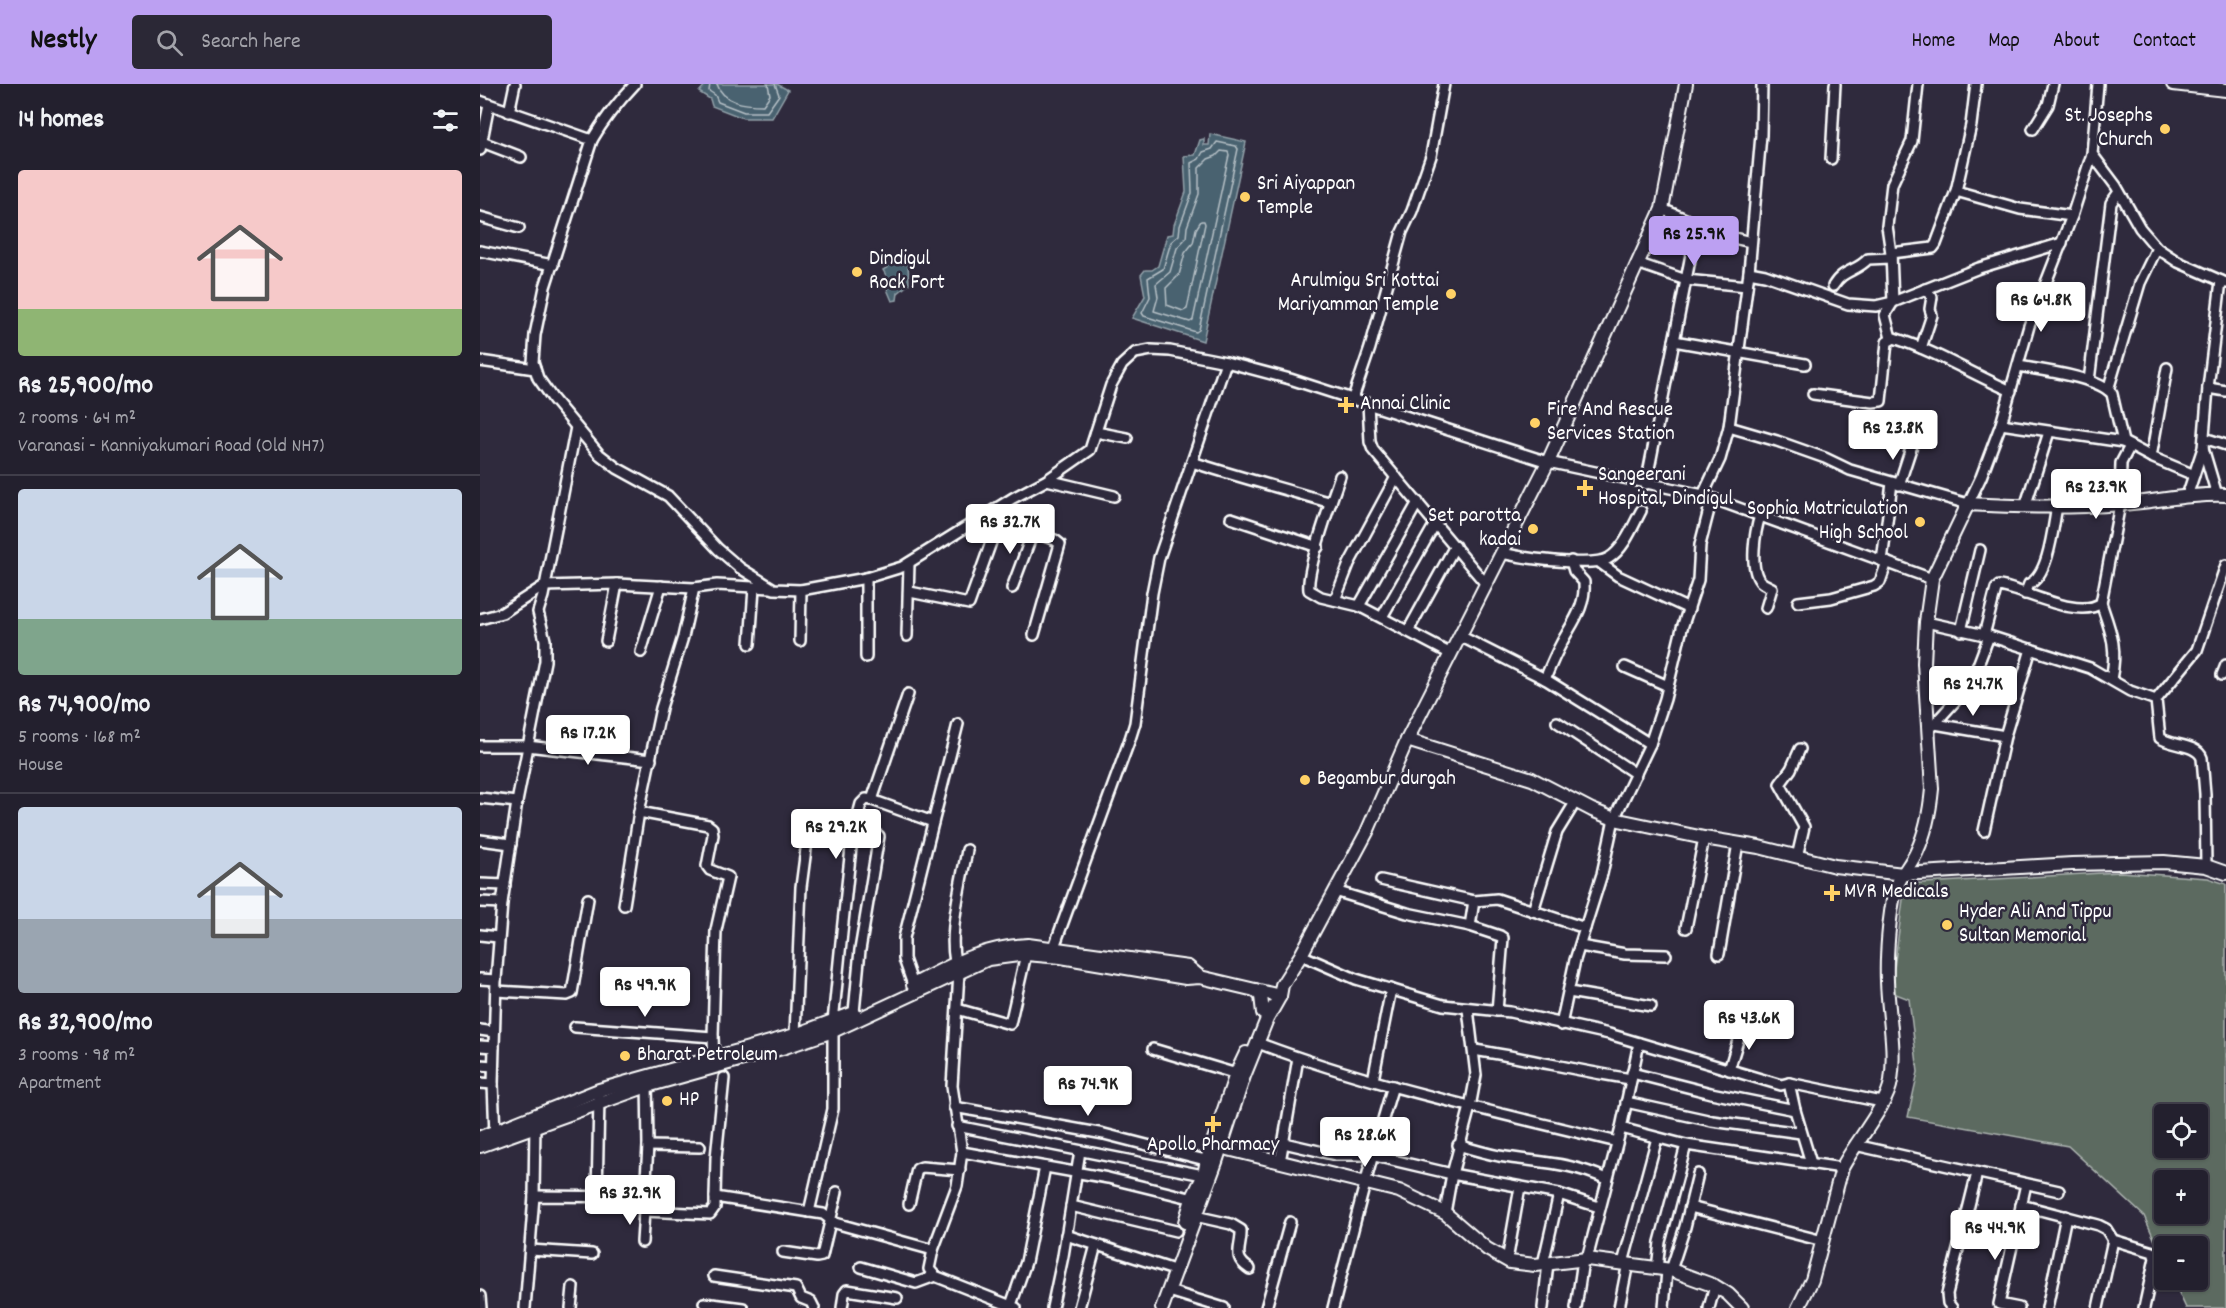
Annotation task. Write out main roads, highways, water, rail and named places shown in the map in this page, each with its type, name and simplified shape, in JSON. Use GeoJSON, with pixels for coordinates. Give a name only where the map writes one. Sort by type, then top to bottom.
{"type":"FeatureCollection","features":[{"type":"Feature","properties":{"kind":"main road"},"geometry":{"type":"LineString","coordinates":[[1162,1308],[1196,1200],[1263,1013],[1301,955],[1367,832],[1407,740],[1548,462],[1662,209],[1686,84]]}},
{"type":"Feature","properties":{"kind":"main road"},"geometry":{"type":"LineString","coordinates":[[2173,84],[2226,90]]}},
{"type":"Feature","properties":{"kind":"main road"},"geometry":{"type":"LineString","coordinates":[[1798,1308],[1812,1280],[1842,1168],[1882,1102],[1891,1081],[1892,1057],[1887,981],[1895,889],[1917,852],[1930,809],[1932,789],[1932,727],[1924,663],[1926,621],[1932,579],[1968,504],[2025,507],[2120,504],[2187,496],[2222,495]]}},
{"type":"Feature","properties":{"kind":"main road"},"geometry":{"type":"LineString","coordinates":[[1407,740],[1532,779],[1614,819],[1738,843],[1835,866],[1903,874],[2127,863],[2186,863],[2226,873]]}},
{"type":"Feature","properties":{"kind":"main road"},"geometry":{"type":"LineString","coordinates":[[480,1146],[495,1136],[599,1096],[833,1026],[1003,946],[1054,947],[1188,967],[1200,977]]}},
{"type":"Feature","properties":{"kind":"main road"},"geometry":{"type":"LineString","coordinates":[[714,1063],[795,1035],[833,1026],[854,1012],[956,968],[988,959],[1026,954],[1061,957],[1186,978],[1200,977],[1255,990],[1278,992]]}},
{"type":"Feature","properties":{"kind":"main road"},"geometry":{"type":"LineString","coordinates":[[1255,990],[1261,996],[1263,1013]]}},
{"type":"Feature","properties":{"kind":"main road"},"geometry":{"type":"LineString","coordinates":[[1211,1161],[1221,1147],[1240,1075],[1258,1043],[1278,992]]}},
{"type":"Feature","properties":{"kind":"main road"},"geometry":{"type":"LineString","coordinates":[[480,1137],[495,1136]]}},
{"type":"Feature","properties":{"kind":"main road"},"geometry":{"type":"LineString","coordinates":[[1221,1147],[1366,1185],[1399,1191],[1445,1214],[1487,1249],[1507,1261],[1522,1264],[1585,1260],[1626,1263],[1665,1270],[1715,1286],[1728,1294],[1742,1308]]}},
{"type":"Feature","properties":{"kind":"main road"},"geometry":{"type":"LineString","coordinates":[[1154,1308],[1174,1270],[1196,1216],[1196,1200]]}},
{"type":"Feature","properties":{"kind":"water"},"geometry":{"type":"Polygon","coordinates":[[[706,84],[777,84],[788,90],[772,118],[743,118],[712,106],[710,99],[699,92],[706,84]]]}},
{"type":"Feature","properties":{"kind":"water"},"geometry":{"type":"Polygon","coordinates":[[[1210,134],[1246,142],[1203,341],[1132,318],[1145,296],[1141,275],[1145,270],[1152,270],[1158,266],[1167,235],[1173,234],[1186,192],[1184,156],[1195,155],[1200,140],[1204,139],[1204,145],[1209,145],[1210,134]]]}},
{"type":"Feature","properties":{"kind":"water"},"geometry":{"type":"Polygon","coordinates":[[[888,263],[908,264],[909,284],[898,293],[897,300],[892,301],[887,289],[889,282],[883,270],[888,267],[888,263]]]}},
{"type":"Feature","properties":{"kind":"place","name":"St. Josephs Church"},"geometry":{"type":"Point","coordinates":[2165,129]}},
{"type":"Feature","properties":{"kind":"place","name":"Sri Aiyappan Temple"},"geometry":{"type":"Point","coordinates":[1245,197]}},
{"type":"Feature","properties":{"kind":"place","name":"Dindigul Rock Fort"},"geometry":{"type":"Point","coordinates":[857,272]}},
{"type":"Feature","properties":{"kind":"place","name":"Arulmigu Sri Kottai Mariyamman Temple"},"geometry":{"type":"Point","coordinates":[1451,294]}},
{"type":"Feature","properties":{"kind":"place","name":"Annai Clinic"},"geometry":{"type":"Point","coordinates":[1346,405]}},
{"type":"Feature","properties":{"kind":"place","name":"Fire And Rescue Services Station"},"geometry":{"type":"Point","coordinates":[1535,423]}},
{"type":"Feature","properties":{"kind":"place","name":"Sangeerani Hospital, Dindigul"},"geometry":{"type":"Point","coordinates":[1585,488]}},
{"type":"Feature","properties":{"kind":"place","name":"Sophia Matriculation High School"},"geometry":{"type":"Point","coordinates":[1920,522]}},
{"type":"Feature","properties":{"kind":"place","name":"Set parotta kadai"},"geometry":{"type":"Point","coordinates":[1533,529]}},
{"type":"Feature","properties":{"kind":"place","name":"Begambur durgah"},"geometry":{"type":"Point","coordinates":[1305,780]}},
{"type":"Feature","properties":{"kind":"place","name":"MVR Medicals"},"geometry":{"type":"Point","coordinates":[1832,893]}},
{"type":"Feature","properties":{"kind":"place","name":"Hyder Ali And Tippu Sultan Memorial"},"geometry":{"type":"Point","coordinates":[1947,925]}},
{"type":"Feature","properties":{"kind":"place","name":"Bharat Petroleum"},"geometry":{"type":"Point","coordinates":[625,1056]}},
{"type":"Feature","properties":{"kind":"place","name":"HP"},"geometry":{"type":"Point","coordinates":[667,1101]}},
{"type":"Feature","properties":{"kind":"place","name":"Apollo Pharmacy"},"geometry":{"type":"Point","coordinates":[1213,1124]}}]}
